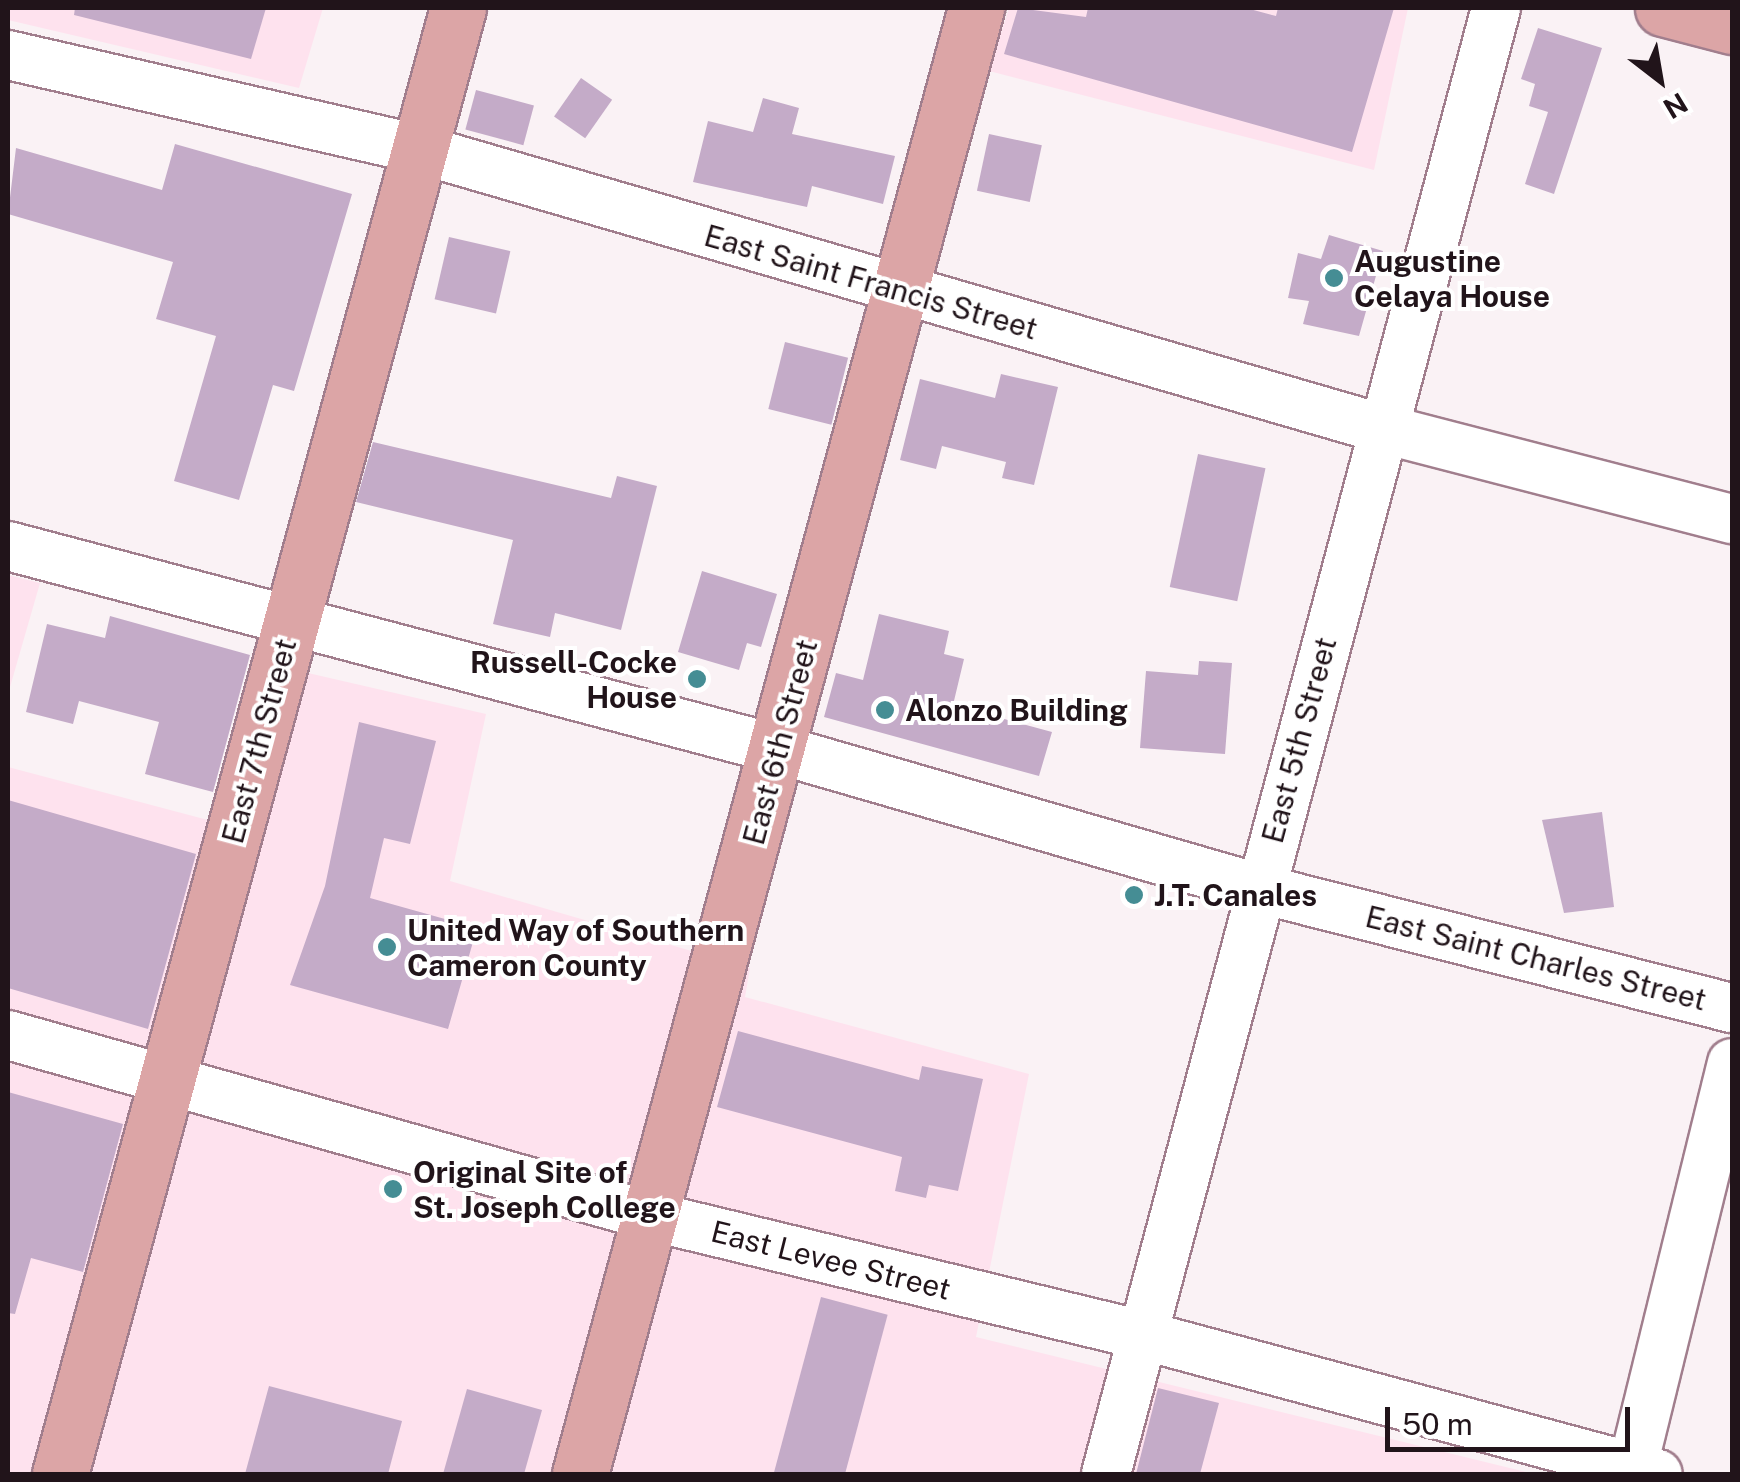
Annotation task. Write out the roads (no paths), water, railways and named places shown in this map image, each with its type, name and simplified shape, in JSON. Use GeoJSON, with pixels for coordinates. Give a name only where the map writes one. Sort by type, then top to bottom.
{"type":"FeatureCollection","features":[{"type":"Feature","properties":{"kind":"main road","name":"East 7th Street"},"geometry":{"type":"LineString","coordinates":[[60,1474],[458,8]]}},
{"type":"Feature","properties":{"kind":"main road","name":"East 6th Street"},"geometry":{"type":"LineString","coordinates":[[580,1474],[976,8]]}},
{"type":"Feature","properties":{"kind":"main road"},"geometry":{"type":"LineString","coordinates":[[1663,8],[1732,26]]}},
{"type":"Feature","properties":{"kind":"street","name":"East 5th Street"},"geometry":{"type":"LineString","coordinates":[[1106,1474],[1380,428],[1496,8]]}},
{"type":"Feature","properties":{"kind":"street","name":"East Saint Francis Street"},"geometry":{"type":"LineString","coordinates":[[8,54],[419,149],[1380,428],[1732,519]]}},
{"type":"Feature","properties":{"kind":"street","name":"East Saint Charles Street"},"geometry":{"type":"LineString","coordinates":[[8,546],[777,748],[1261,889],[1732,1008]]}},
{"type":"Feature","properties":{"kind":"street","name":"East Levee Street"},"geometry":{"type":"LineString","coordinates":[[8,1035],[650,1216],[1142,1335],[1641,1472]]}},
{"type":"Feature","properties":{"kind":"street"},"geometry":{"type":"LineString","coordinates":[[1641,1472],[1732,1064]]}},
{"type":"Feature","properties":{"kind":"place","name":"Augustine Celaya House"},"geometry":{"type":"Point","coordinates":[1334,278]}},
{"type":"Feature","properties":{"kind":"place","name":"Russell-Cocke House"},"geometry":{"type":"Point","coordinates":[697,679]}},
{"type":"Feature","properties":{"kind":"place","name":"Alonzo Building"},"geometry":{"type":"Point","coordinates":[885,710]}},
{"type":"Feature","properties":{"kind":"place","name":"J.T. Canales"},"geometry":{"type":"Point","coordinates":[1134,895]}},
{"type":"Feature","properties":{"kind":"place","name":"United Way of Southern Cameron County"},"geometry":{"type":"Point","coordinates":[387,947]}},
{"type":"Feature","properties":{"kind":"place","name":"Original Site of St. Joseph College"},"geometry":{"type":"Point","coordinates":[393,1189]}}]}
